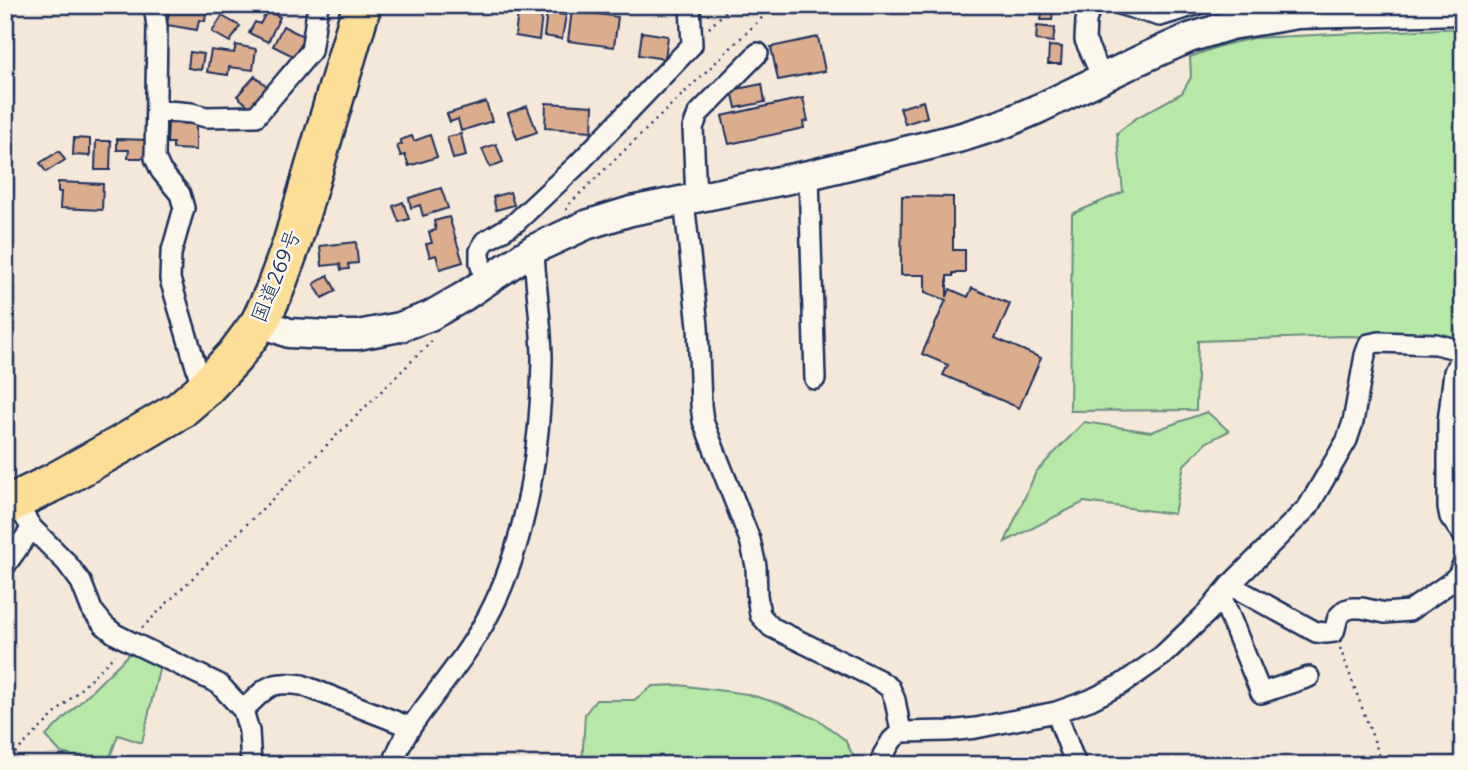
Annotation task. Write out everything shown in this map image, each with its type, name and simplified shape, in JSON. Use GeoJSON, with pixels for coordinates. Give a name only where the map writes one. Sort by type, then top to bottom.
{"type":"FeatureCollection","features":[{"type":"Feature","properties":{"kind":"highway","name":"国道269号"},"geometry":{"type":"LineString","coordinates":[[17,512],[180,410],[234,358],[260,323],[292,243],[362,5]]}},
{"type":"Feature","properties":{"kind":"street"},"geometry":{"type":"LineString","coordinates":[[154,5],[157,27],[155,158],[161,171],[180,194],[184,208],[171,254],[170,279],[203,390]]}},
{"type":"Feature","properties":{"kind":"street"},"geometry":{"type":"LineString","coordinates":[[156,110],[206,117],[256,116],[311,51],[318,5]]}},
{"type":"Feature","properties":{"kind":"street"},"geometry":{"type":"LineString","coordinates":[[486,282],[480,263],[480,251],[484,242],[515,223],[568,173],[692,46],[690,5]]}},
{"type":"Feature","properties":{"kind":"street"},"geometry":{"type":"LineString","coordinates":[[1091,5],[1086,21],[1085,40],[1103,79]]}},
{"type":"Feature","properties":{"kind":"street"},"geometry":{"type":"LineString","coordinates":[[1122,5],[1160,16],[1196,5]]}},
{"type":"Feature","properties":{"kind":"street"},"geometry":{"type":"LineString","coordinates":[[260,323],[289,334],[358,335],[400,327],[430,316],[534,249],[586,225],[631,211],[809,175],[962,137],[1003,124],[1189,38],[1228,15],[1298,15],[1399,8],[1463,10]]}},
{"type":"Feature","properties":{"kind":"street"},"geometry":{"type":"LineString","coordinates":[[758,53],[698,114],[693,128],[690,200],[701,405],[709,437],[750,541],[756,566],[760,615],[771,627],[880,680],[890,688],[901,732]]}},
{"type":"Feature","properties":{"kind":"street"},"geometry":{"type":"LineString","coordinates":[[809,175],[815,379]]}},
{"type":"Feature","properties":{"kind":"street"},"geometry":{"type":"LineString","coordinates":[[393,765],[410,727],[487,618],[519,539],[533,463],[540,399],[542,359],[534,249]]}},
{"type":"Feature","properties":{"kind":"street"},"geometry":{"type":"LineString","coordinates":[[880,765],[892,740],[901,732],[949,732],[1056,712],[1090,700],[1122,684],[1162,656],[1208,612],[1307,507],[1347,440],[1369,344],[1436,344],[1463,351],[1454,372],[1448,422],[1448,507],[1450,517],[1463,535]]}},
{"type":"Feature","properties":{"kind":"street"},"geometry":{"type":"LineString","coordinates":[[17,512],[66,562],[81,582],[92,610],[115,634],[219,684],[243,710],[249,731],[251,765]]}},
{"type":"Feature","properties":{"kind":"street"},"geometry":{"type":"LineString","coordinates":[[5,566],[17,512]]}},
{"type":"Feature","properties":{"kind":"street"},"geometry":{"type":"LineString","coordinates":[[1226,590],[1316,632],[1326,633],[1334,632],[1338,618],[1345,610],[1352,608],[1385,613],[1409,611],[1451,582],[1463,564]]}},
{"type":"Feature","properties":{"kind":"street"},"geometry":{"type":"LineString","coordinates":[[1226,590],[1261,693],[1309,677]]}},
{"type":"Feature","properties":{"kind":"street"},"geometry":{"type":"LineString","coordinates":[[243,710],[271,685],[286,683],[302,685],[410,727]]}},
{"type":"Feature","properties":{"kind":"street"},"geometry":{"type":"LineString","coordinates":[[1056,712],[1076,765]]}},
{"type":"Feature","properties":{"kind":"path"},"geometry":{"type":"LineString","coordinates":[[692,46],[732,5]]}},
{"type":"Feature","properties":{"kind":"path"},"geometry":{"type":"LineString","coordinates":[[568,205],[775,5]]}},
{"type":"Feature","properties":{"kind":"path"},"geometry":{"type":"LineString","coordinates":[[5,763],[431,342]]}},
{"type":"Feature","properties":{"kind":"path"},"geometry":{"type":"LineString","coordinates":[[1334,632],[1383,765]]}},
{"type":"Feature","properties":{"kind":"green space"},"geometry":{"type":"Polygon","coordinates":[[[1463,28],[1463,335],[1458,340],[1345,336],[1198,341],[1196,410],[1070,411],[1072,214],[1123,192],[1117,133],[1136,118],[1182,93],[1191,77],[1190,57],[1253,38],[1463,28]]]}},
{"type":"Feature","properties":{"kind":"green space"},"geometry":{"type":"Polygon","coordinates":[[[1207,412],[1229,431],[1207,442],[1184,465],[1174,514],[1084,502],[1005,542],[1036,472],[1084,422],[1151,432],[1207,412]]]}},
{"type":"Feature","properties":{"kind":"green space"},"geometry":{"type":"Polygon","coordinates":[[[132,651],[160,665],[142,743],[118,735],[107,765],[61,753],[46,736],[132,651]]]}},
{"type":"Feature","properties":{"kind":"green space"},"geometry":{"type":"Polygon","coordinates":[[[679,685],[747,694],[781,704],[819,720],[845,740],[858,765],[582,765],[585,714],[596,700],[634,700],[653,686],[679,685]]]}},
{"type":"Feature","properties":{"kind":"building"},"geometry":{"type":"Polygon","coordinates":[[[190,5],[207,7],[205,21],[199,20],[197,30],[167,25],[170,6],[189,9],[190,5]]]}},
{"type":"Feature","properties":{"kind":"building"},"geometry":{"type":"Polygon","coordinates":[[[519,5],[543,6],[539,40],[515,36],[519,5]]]}},
{"type":"Feature","properties":{"kind":"building"},"geometry":{"type":"Polygon","coordinates":[[[1029,5],[1061,5],[1061,11],[1053,10],[1052,20],[1041,20],[1042,14],[1028,13],[1029,5]]]}},
{"type":"Feature","properties":{"kind":"building"},"geometry":{"type":"Polygon","coordinates":[[[572,10],[618,17],[614,47],[568,41],[572,10]]]}},
{"type":"Feature","properties":{"kind":"building"},"geometry":{"type":"Polygon","coordinates":[[[267,11],[280,17],[268,42],[249,33],[255,22],[260,24],[267,11]]]}},
{"type":"Feature","properties":{"kind":"building"},"geometry":{"type":"Polygon","coordinates":[[[547,12],[566,15],[562,39],[544,36],[547,12]]]}},
{"type":"Feature","properties":{"kind":"building"},"geometry":{"type":"Polygon","coordinates":[[[222,16],[240,26],[230,42],[212,32],[222,16]]]}},
{"type":"Feature","properties":{"kind":"building"},"geometry":{"type":"Polygon","coordinates":[[[283,26],[305,37],[295,57],[273,46],[283,26]]]}},
{"type":"Feature","properties":{"kind":"building"},"geometry":{"type":"Polygon","coordinates":[[[1037,26],[1055,28],[1053,42],[1036,40],[1037,26]]]}},
{"type":"Feature","properties":{"kind":"building"},"geometry":{"type":"Polygon","coordinates":[[[642,32],[668,36],[665,59],[639,55],[642,32]]]}},
{"type":"Feature","properties":{"kind":"building"},"geometry":{"type":"Polygon","coordinates":[[[818,37],[825,71],[778,80],[771,47],[818,37]]]}},
{"type":"Feature","properties":{"kind":"building"},"geometry":{"type":"Polygon","coordinates":[[[236,45],[256,49],[253,70],[229,67],[228,75],[207,72],[211,50],[234,53],[236,45]]]}},
{"type":"Feature","properties":{"kind":"building"},"geometry":{"type":"Polygon","coordinates":[[[1049,46],[1062,47],[1061,64],[1048,64],[1049,46]]]}},
{"type":"Feature","properties":{"kind":"building"},"geometry":{"type":"Polygon","coordinates":[[[190,52],[204,54],[201,70],[188,68],[190,52]]]}},
{"type":"Feature","properties":{"kind":"building"},"geometry":{"type":"Polygon","coordinates":[[[255,76],[269,88],[251,108],[237,96],[255,76]]]}},
{"type":"Feature","properties":{"kind":"building"},"geometry":{"type":"Polygon","coordinates":[[[762,84],[765,102],[736,108],[732,90],[762,84]]]}},
{"type":"Feature","properties":{"kind":"building"},"geometry":{"type":"Polygon","coordinates":[[[803,98],[808,121],[803,122],[804,128],[729,144],[722,116],[803,98]]]}},
{"type":"Feature","properties":{"kind":"building"},"geometry":{"type":"Polygon","coordinates":[[[923,101],[927,117],[905,124],[900,108],[923,101]]]}},
{"type":"Feature","properties":{"kind":"building"},"geometry":{"type":"Polygon","coordinates":[[[486,102],[492,121],[461,131],[458,119],[450,122],[447,114],[486,102]]]}},
{"type":"Feature","properties":{"kind":"building"},"geometry":{"type":"Polygon","coordinates":[[[546,103],[593,106],[592,131],[545,128],[546,103]]]}},
{"type":"Feature","properties":{"kind":"building"},"geometry":{"type":"Polygon","coordinates":[[[527,106],[537,132],[517,139],[508,113],[527,106]]]}},
{"type":"Feature","properties":{"kind":"building"},"geometry":{"type":"Polygon","coordinates":[[[168,123],[196,124],[196,150],[173,149],[173,143],[167,143],[168,123]]]}},
{"type":"Feature","properties":{"kind":"building"},"geometry":{"type":"Polygon","coordinates":[[[461,134],[466,156],[453,159],[447,137],[461,134]]]}},
{"type":"Feature","properties":{"kind":"building"},"geometry":{"type":"Polygon","coordinates":[[[430,135],[437,157],[409,166],[405,155],[401,156],[397,146],[402,144],[400,140],[412,136],[414,141],[430,135]]]}},
{"type":"Feature","properties":{"kind":"building"},"geometry":{"type":"Polygon","coordinates":[[[74,138],[90,139],[90,156],[73,155],[74,138]]]}},
{"type":"Feature","properties":{"kind":"building"},"geometry":{"type":"Polygon","coordinates":[[[117,139],[150,140],[149,158],[128,158],[129,150],[117,150],[117,139]]]}},
{"type":"Feature","properties":{"kind":"building"},"geometry":{"type":"Polygon","coordinates":[[[96,141],[111,141],[110,170],[95,170],[96,141]]]}},
{"type":"Feature","properties":{"kind":"building"},"geometry":{"type":"Polygon","coordinates":[[[496,144],[503,162],[490,167],[482,149],[496,144]]]}},
{"type":"Feature","properties":{"kind":"building"},"geometry":{"type":"Polygon","coordinates":[[[59,151],[65,160],[46,172],[40,163],[59,151]]]}},
{"type":"Feature","properties":{"kind":"building"},"geometry":{"type":"Polygon","coordinates":[[[58,182],[103,184],[102,210],[60,208],[61,192],[58,192],[58,182]]]}},
{"type":"Feature","properties":{"kind":"building"},"geometry":{"type":"Polygon","coordinates":[[[441,188],[448,208],[423,216],[420,205],[411,208],[409,198],[441,188]]]}},
{"type":"Feature","properties":{"kind":"building"},"geometry":{"type":"Polygon","coordinates":[[[510,192],[514,205],[496,210],[493,197],[510,192]]]}},
{"type":"Feature","properties":{"kind":"building"},"geometry":{"type":"Polygon","coordinates":[[[902,196],[953,197],[953,250],[965,250],[965,273],[947,276],[947,297],[950,289],[968,297],[972,288],[1010,304],[995,338],[1041,358],[1019,408],[943,375],[948,365],[922,354],[946,300],[925,292],[925,275],[901,275],[902,196]]]}},
{"type":"Feature","properties":{"kind":"building"},"geometry":{"type":"Polygon","coordinates":[[[403,202],[409,219],[399,222],[393,206],[403,202]]]}},
{"type":"Feature","properties":{"kind":"building"},"geometry":{"type":"Polygon","coordinates":[[[449,217],[463,262],[440,269],[436,255],[430,257],[426,244],[432,243],[429,232],[436,230],[434,221],[449,217]]]}},
{"type":"Feature","properties":{"kind":"building"},"geometry":{"type":"Polygon","coordinates":[[[356,242],[358,263],[348,264],[349,269],[341,270],[340,264],[322,266],[320,246],[356,242]]]}},
{"type":"Feature","properties":{"kind":"building"},"geometry":{"type":"Polygon","coordinates":[[[328,275],[336,291],[322,298],[314,284],[328,275]]]}}]}
